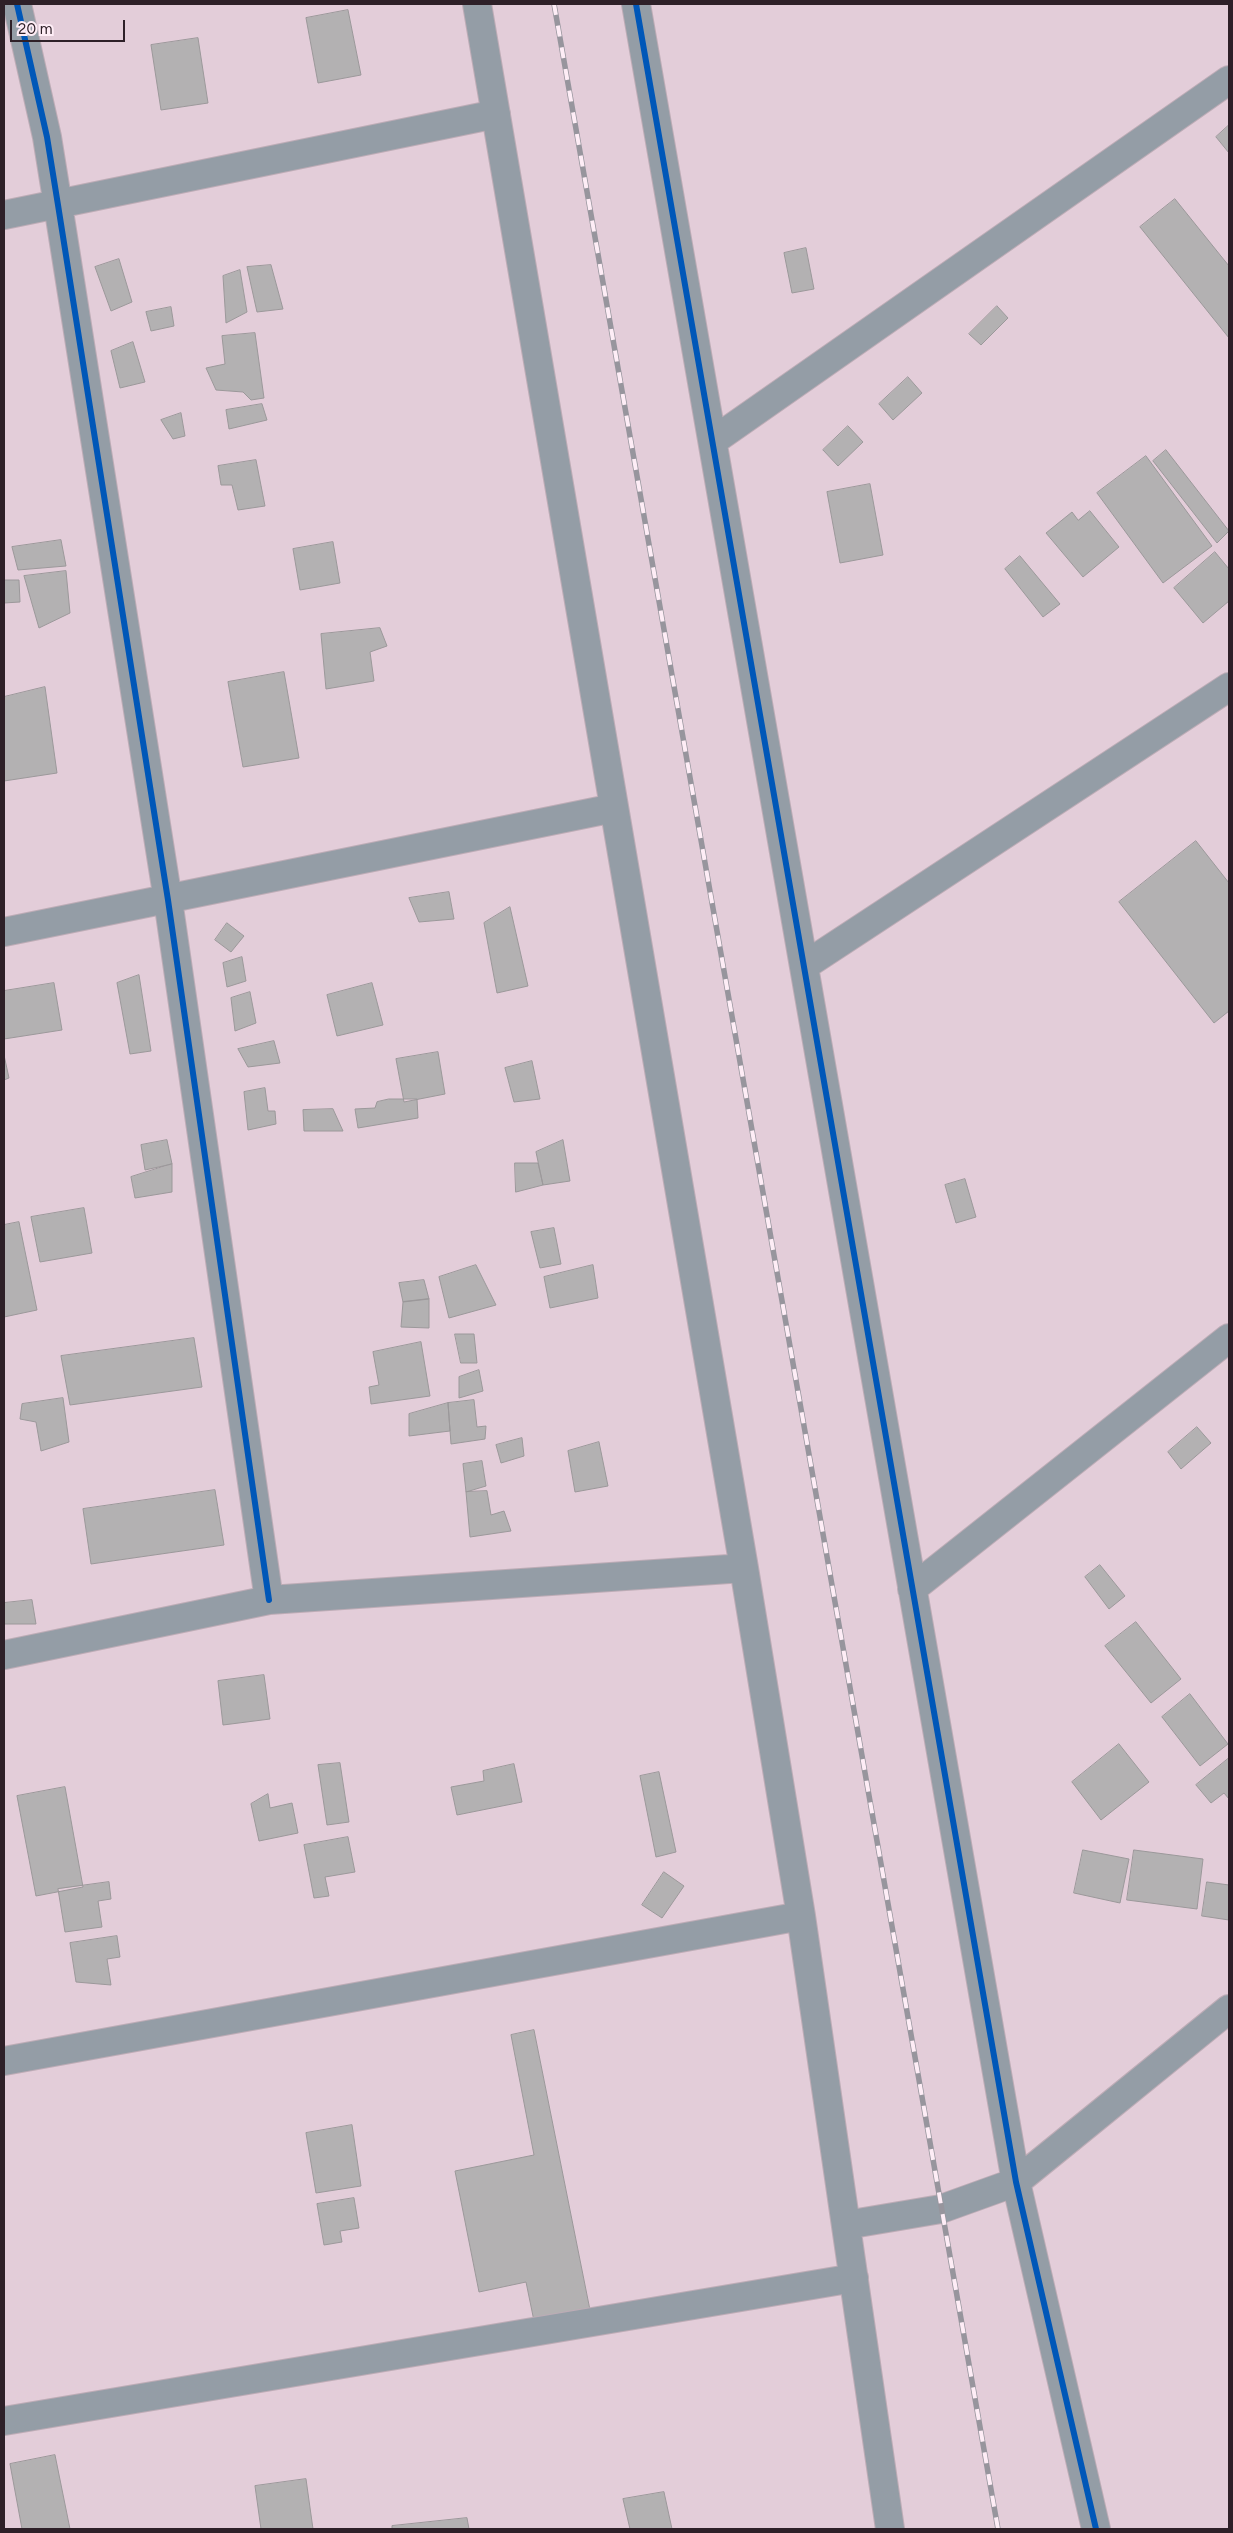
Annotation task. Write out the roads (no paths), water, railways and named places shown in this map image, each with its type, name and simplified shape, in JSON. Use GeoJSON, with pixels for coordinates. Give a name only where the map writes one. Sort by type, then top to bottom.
{"type":"FeatureCollection","features":[{"type":"Feature","properties":{"kind":"street"},"geometry":{"type":"LineString","coordinates":[[17,4],[47,137],[168,900],[269,1600]]}},
{"type":"Feature","properties":{"kind":"street"},"geometry":{"type":"LineString","coordinates":[[477,4],[744,1568],[801,1916],[890,2529]]}},
{"type":"Feature","properties":{"kind":"street"},"geometry":{"type":"LineString","coordinates":[[636,4],[1016,2182],[1096,2529]]}},
{"type":"Feature","properties":{"kind":"street"},"geometry":{"type":"LineString","coordinates":[[713,441],[1229,80]]}},
{"type":"Feature","properties":{"kind":"street"},"geometry":{"type":"LineString","coordinates":[[4,215],[496,114]]}},
{"type":"Feature","properties":{"kind":"street"},"geometry":{"type":"LineString","coordinates":[[804,966],[1229,687]]}},
{"type":"Feature","properties":{"kind":"street"},"geometry":{"type":"LineString","coordinates":[[4,932],[614,808]]}},
{"type":"Feature","properties":{"kind":"street"},"geometry":{"type":"LineString","coordinates":[[912,1589],[1229,1338]]}},
{"type":"Feature","properties":{"kind":"street"},"geometry":{"type":"LineString","coordinates":[[4,1655],[269,1600],[744,1568]]}},
{"type":"Feature","properties":{"kind":"street"},"geometry":{"type":"LineString","coordinates":[[4,2061],[801,1916]]}},
{"type":"Feature","properties":{"kind":"street"},"geometry":{"type":"LineString","coordinates":[[846,2225],[941,2209],[1016,2182],[1229,2009]]}},
{"type":"Feature","properties":{"kind":"street"},"geometry":{"type":"LineString","coordinates":[[4,2421],[854,2278]]}},
{"type":"Feature","properties":{"kind":"railway"},"geometry":{"type":"LineString","coordinates":[[554,4],[998,2529]]}}]}
